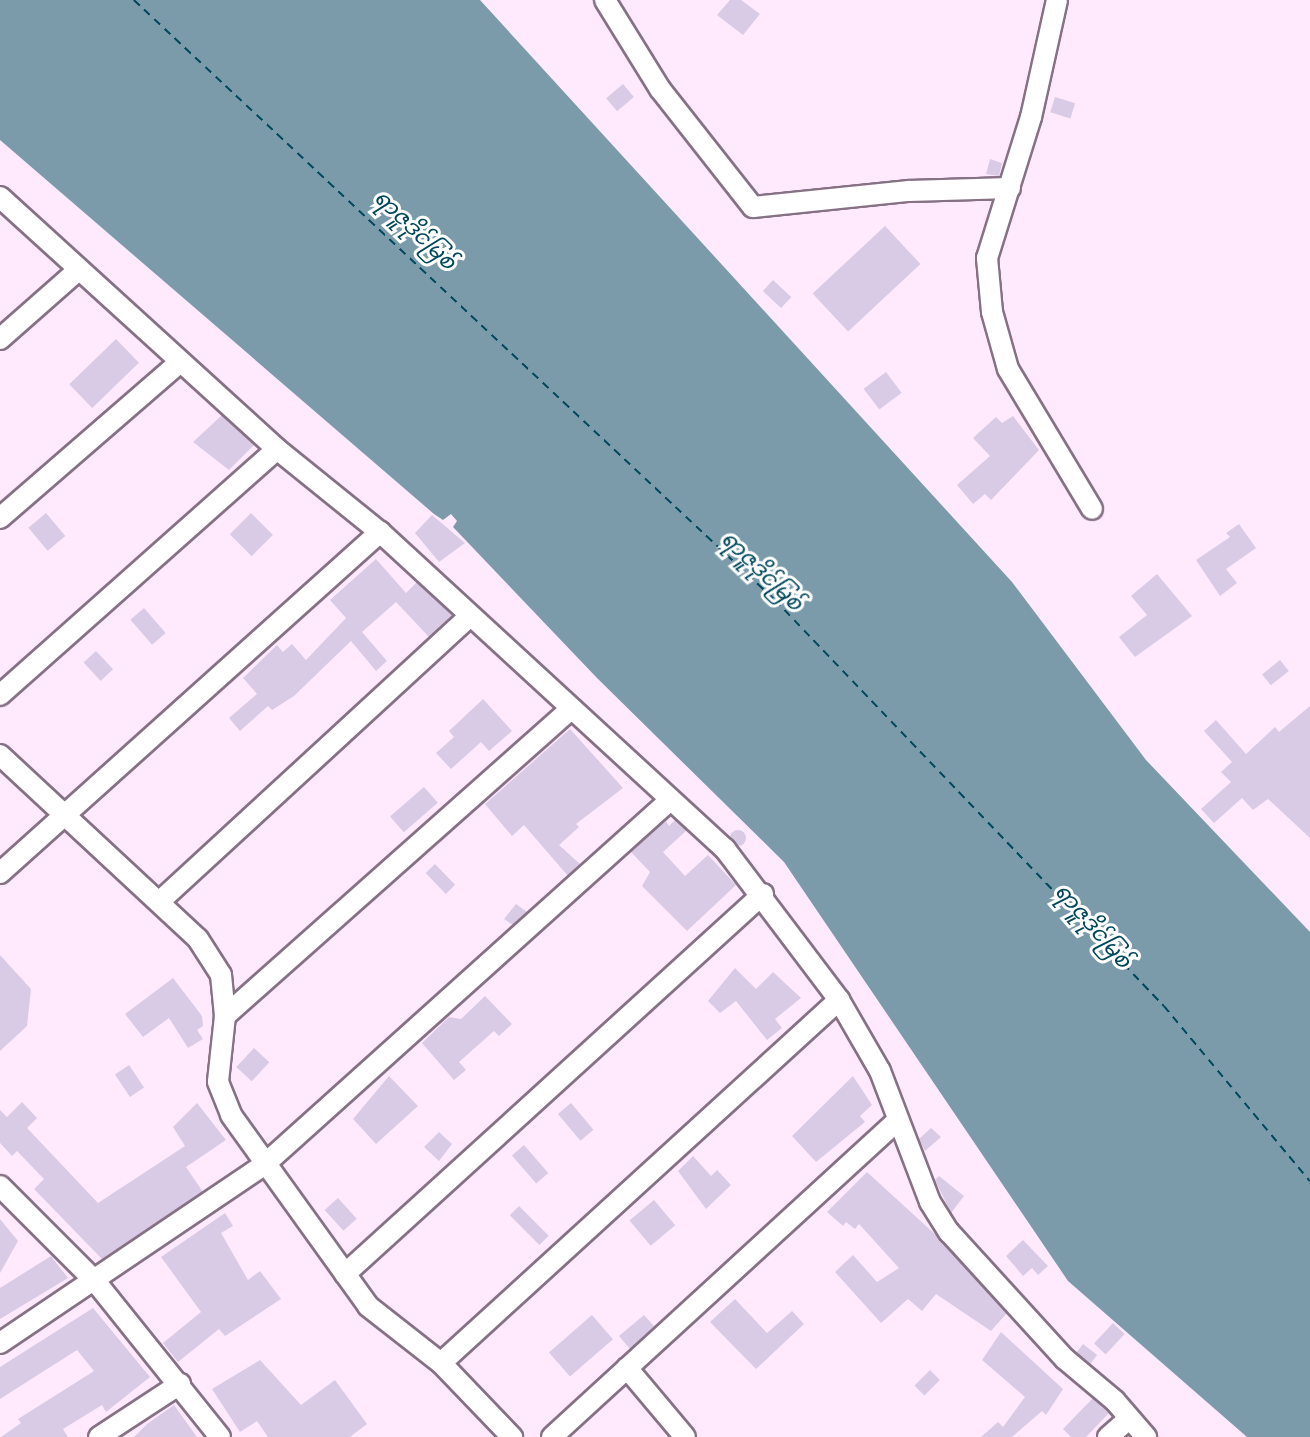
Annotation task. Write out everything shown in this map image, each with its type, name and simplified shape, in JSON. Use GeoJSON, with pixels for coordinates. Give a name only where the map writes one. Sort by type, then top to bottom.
{"type":"FeatureCollection","features":[{"type":"Feature","properties":{"kind":"street"},"geometry":{"type":"LineString","coordinates":[[605,0],[660,89],[753,207],[909,191],[1010,188]]}},
{"type":"Feature","properties":{"kind":"street"},"geometry":{"type":"LineString","coordinates":[[1057,0],[1010,188],[987,258],[992,312],[1008,369],[1092,509]]}},
{"type":"Feature","properties":{"kind":"street"},"geometry":{"type":"LineString","coordinates":[[0,196],[76,272],[277,449],[380,532],[569,711],[725,849],[763,894],[839,1000],[880,1071],[897,1121],[930,1202],[949,1232],[1065,1359],[1146,1437]]}},
{"type":"Feature","properties":{"kind":"street"},"geometry":{"type":"LineString","coordinates":[[0,339],[76,272]]}},
{"type":"Feature","properties":{"kind":"street"},"geometry":{"type":"LineString","coordinates":[[0,518],[180,362]]}},
{"type":"Feature","properties":{"kind":"street"},"geometry":{"type":"LineString","coordinates":[[0,695],[277,449]]}},
{"type":"Feature","properties":{"kind":"street"},"geometry":{"type":"LineString","coordinates":[[0,873],[380,532]]}},
{"type":"Feature","properties":{"kind":"street"},"geometry":{"type":"LineString","coordinates":[[159,902],[470,616]]}},
{"type":"Feature","properties":{"kind":"street"},"geometry":{"type":"LineString","coordinates":[[225,1016],[569,711]]}},
{"type":"Feature","properties":{"kind":"street"},"geometry":{"type":"LineString","coordinates":[[0,755],[159,902],[211,957],[221,975],[225,1016],[218,1082],[231,1114],[265,1164],[383,1323],[441,1363],[512,1437]]}},
{"type":"Feature","properties":{"kind":"street"},"geometry":{"type":"LineString","coordinates":[[0,1343],[265,1164],[669,801]]}},
{"type":"Feature","properties":{"kind":"street"},"geometry":{"type":"LineString","coordinates":[[345,1274],[763,894]]}},
{"type":"Feature","properties":{"kind":"street"},"geometry":{"type":"LineString","coordinates":[[441,1363],[839,1000]]}},
{"type":"Feature","properties":{"kind":"street"},"geometry":{"type":"LineString","coordinates":[[552,1437],[897,1121]]}},
{"type":"Feature","properties":{"kind":"street"},"geometry":{"type":"LineString","coordinates":[[1,1188],[95,1281],[180,1384],[220,1437]]}},
{"type":"Feature","properties":{"kind":"street"},"geometry":{"type":"LineString","coordinates":[[627,1368],[685,1437]]}},
{"type":"Feature","properties":{"kind":"street"},"geometry":{"type":"LineString","coordinates":[[99,1437],[180,1384]]}},
{"type":"Feature","properties":{"kind":"street"},"geometry":{"type":"LineString","coordinates":[[1108,1437],[1129,1419]]}},
{"type":"Feature","properties":{"kind":"water","name":"ရာဇူဒိုင်မြစ်"},"geometry":{"type":"Polygon","coordinates":[[[0,0],[480,0],[1012,582],[1146,760],[1310,932],[1310,1437],[1247,1437],[1068,1281],[784,862],[597,678],[453,527],[457,521],[451,514],[443,520],[434,514],[0,140],[0,0]]]}},
{"type":"Feature","properties":{"kind":"building"},"geometry":{"type":"Polygon","coordinates":[[[730,0],[741,0],[760,14],[743,35],[717,15],[730,0]]]}},
{"type":"Feature","properties":{"kind":"building"},"geometry":{"type":"Polygon","coordinates":[[[623,84],[634,97],[617,111],[606,98],[623,84]]]}},
{"type":"Feature","properties":{"kind":"building"},"geometry":{"type":"Polygon","coordinates":[[[1055,97],[1075,103],[1070,118],[1050,112],[1055,97]]]}},
{"type":"Feature","properties":{"kind":"building"},"geometry":{"type":"Polygon","coordinates":[[[990,159],[1002,163],[999,176],[986,174],[990,159]]]}},
{"type":"Feature","properties":{"kind":"building"},"geometry":{"type":"Polygon","coordinates":[[[885,226],[920,264],[848,332],[813,294],[885,226]]]}},
{"type":"Feature","properties":{"kind":"building"},"geometry":{"type":"Polygon","coordinates":[[[773,280],[791,297],[781,308],[763,291],[773,280]]]}},
{"type":"Feature","properties":{"kind":"building"},"geometry":{"type":"Polygon","coordinates":[[[116,339],[139,363],[92,408],[69,384],[116,339]]]}},
{"type":"Feature","properties":{"kind":"building"},"geometry":{"type":"Polygon","coordinates":[[[886,372],[902,393],[879,410],[864,389],[886,372]]]}},
{"type":"Feature","properties":{"kind":"building"},"geometry":{"type":"Polygon","coordinates":[[[222,415],[254,445],[229,470],[193,442],[222,415]]]}},
{"type":"Feature","properties":{"kind":"building"},"geometry":{"type":"Polygon","coordinates":[[[1013,416],[1039,450],[991,500],[985,494],[973,504],[957,485],[990,456],[973,438],[996,417],[1002,423],[1013,416]]]}},
{"type":"Feature","properties":{"kind":"building"},"geometry":{"type":"Polygon","coordinates":[[[46,513],[65,536],[48,551],[28,528],[46,513]]]}},
{"type":"Feature","properties":{"kind":"building"},"geometry":{"type":"Polygon","coordinates":[[[251,513],[273,535],[252,556],[230,534],[251,513]]]}},
{"type":"Feature","properties":{"kind":"building"},"geometry":{"type":"Polygon","coordinates":[[[432,515],[465,543],[439,562],[415,533],[432,515]]]}},
{"type":"Feature","properties":{"kind":"building"},"geometry":{"type":"Polygon","coordinates":[[[1239,524],[1256,548],[1226,569],[1237,583],[1220,596],[1196,560],[1230,537],[1226,533],[1239,524]]]}},
{"type":"Feature","properties":{"kind":"building"},"geometry":{"type":"Polygon","coordinates":[[[376,559],[406,593],[417,582],[452,615],[429,637],[396,602],[362,632],[387,661],[376,671],[351,641],[294,696],[272,710],[268,706],[240,731],[229,718],[257,694],[243,678],[277,645],[283,652],[292,644],[306,660],[346,618],[330,600],[376,559]]]}},
{"type":"Feature","properties":{"kind":"building"},"geometry":{"type":"Polygon","coordinates":[[[1157,574],[1192,616],[1135,657],[1119,637],[1147,615],[1131,596],[1157,574]]]}},
{"type":"Feature","properties":{"kind":"building"},"geometry":{"type":"Polygon","coordinates":[[[144,608],[166,633],[152,645],[130,620],[144,608]]]}},
{"type":"Feature","properties":{"kind":"building"},"geometry":{"type":"Polygon","coordinates":[[[96,651],[113,669],[101,681],[84,663],[96,651]]]}},
{"type":"Feature","properties":{"kind":"building"},"geometry":{"type":"Polygon","coordinates":[[[1280,660],[1289,671],[1271,685],[1262,674],[1280,660]]]}},
{"type":"Feature","properties":{"kind":"building"},"geometry":{"type":"Polygon","coordinates":[[[483,699],[512,731],[489,751],[481,742],[451,769],[436,753],[454,737],[449,731],[483,699]]]}},
{"type":"Feature","properties":{"kind":"building"},"geometry":{"type":"Polygon","coordinates":[[[1310,706],[1310,838],[1268,799],[1253,810],[1242,798],[1214,823],[1201,809],[1231,782],[1221,772],[1232,762],[1204,731],[1216,720],[1246,754],[1275,727],[1279,732],[1310,706]]]}},
{"type":"Feature","properties":{"kind":"building"},"geometry":{"type":"Polygon","coordinates":[[[570,729],[623,788],[576,824],[579,827],[559,845],[580,864],[568,876],[524,825],[512,836],[485,804],[570,729]]]}},
{"type":"Feature","properties":{"kind":"building"},"geometry":{"type":"Polygon","coordinates":[[[424,787],[438,803],[404,832],[390,817],[424,787]]]}},
{"type":"Feature","properties":{"kind":"building"},"geometry":{"type":"Polygon","coordinates":[[[675,820],[687,830],[663,852],[685,876],[708,855],[736,885],[687,931],[642,886],[650,872],[631,852],[666,821],[669,826],[675,820]]]}},
{"type":"Feature","properties":{"kind":"building"},"geometry":{"type":"Polygon","coordinates":[[[738,830],[744,832],[746,838],[744,844],[738,846],[732,844],[730,838],[732,832],[738,830]]]}},
{"type":"Feature","properties":{"kind":"building"},"geometry":{"type":"Polygon","coordinates":[[[435,864],[455,885],[446,894],[426,873],[435,864]]]}},
{"type":"Feature","properties":{"kind":"building"},"geometry":{"type":"Polygon","coordinates":[[[516,904],[527,912],[513,925],[504,919],[516,904]]]}},
{"type":"Feature","properties":{"kind":"building"},"geometry":{"type":"Polygon","coordinates":[[[0,955],[31,989],[27,1026],[0,1051],[0,955]]]}},
{"type":"Feature","properties":{"kind":"building"},"geometry":{"type":"Polygon","coordinates":[[[735,968],[756,989],[773,972],[801,998],[775,1019],[782,1028],[767,1040],[736,1001],[720,1013],[708,1001],[735,968]]]}},
{"type":"Feature","properties":{"kind":"building"},"geometry":{"type":"Polygon","coordinates":[[[173,978],[202,1016],[203,1026],[197,1030],[203,1039],[188,1048],[169,1018],[143,1037],[125,1014],[173,978]]]}},
{"type":"Feature","properties":{"kind":"building"},"geometry":{"type":"Polygon","coordinates":[[[485,996],[512,1024],[499,1036],[494,1031],[459,1062],[466,1070],[454,1080],[422,1043],[449,1017],[461,1019],[485,996]]]}},
{"type":"Feature","properties":{"kind":"building"},"geometry":{"type":"Polygon","coordinates":[[[254,1048],[269,1062],[252,1081],[236,1067],[254,1048]]]}},
{"type":"Feature","properties":{"kind":"building"},"geometry":{"type":"Polygon","coordinates":[[[129,1065],[144,1087],[130,1097],[115,1075],[129,1065]]]}},
{"type":"Feature","properties":{"kind":"building"},"geometry":{"type":"Polygon","coordinates":[[[389,1076],[418,1106],[376,1144],[353,1119],[389,1076]]]}},
{"type":"Feature","properties":{"kind":"building"},"geometry":{"type":"Polygon","coordinates":[[[853,1076],[872,1105],[860,1116],[865,1122],[816,1162],[792,1136],[853,1076]]]}},
{"type":"Feature","properties":{"kind":"building"},"geometry":{"type":"Polygon","coordinates":[[[22,1102],[37,1118],[27,1128],[98,1203],[185,1146],[173,1127],[197,1103],[226,1140],[186,1167],[203,1192],[102,1259],[34,1189],[44,1179],[17,1151],[12,1156],[0,1143],[0,1110],[7,1117],[22,1102]]]}},
{"type":"Feature","properties":{"kind":"building"},"geometry":{"type":"Polygon","coordinates":[[[571,1103],[593,1130],[580,1141],[558,1114],[571,1103]]]}},
{"type":"Feature","properties":{"kind":"building"},"geometry":{"type":"Polygon","coordinates":[[[931,1128],[941,1137],[925,1151],[919,1139],[931,1128]]]}},
{"type":"Feature","properties":{"kind":"building"},"geometry":{"type":"Polygon","coordinates":[[[439,1132],[452,1144],[439,1161],[424,1147],[439,1132]]]}},
{"type":"Feature","properties":{"kind":"building"},"geometry":{"type":"Polygon","coordinates":[[[524,1145],[548,1173],[536,1183],[512,1155],[524,1145]]]}},
{"type":"Feature","properties":{"kind":"building"},"geometry":{"type":"Polygon","coordinates":[[[693,1156],[711,1176],[717,1170],[731,1185],[706,1209],[678,1171],[693,1156]]]}},
{"type":"Feature","properties":{"kind":"building"},"geometry":{"type":"Polygon","coordinates":[[[867,1172],[937,1236],[1007,1313],[991,1331],[936,1294],[922,1311],[908,1299],[881,1323],[835,1272],[853,1255],[877,1282],[899,1268],[859,1224],[855,1229],[846,1222],[843,1226],[827,1212],[867,1172]]]}},
{"type":"Feature","properties":{"kind":"building"},"geometry":{"type":"Polygon","coordinates":[[[939,1176],[964,1196],[951,1213],[935,1180],[939,1176]]]}},
{"type":"Feature","properties":{"kind":"building"},"geometry":{"type":"Polygon","coordinates":[[[338,1198],[357,1219],[343,1231],[325,1210],[338,1198]]]}},
{"type":"Feature","properties":{"kind":"building"},"geometry":{"type":"Polygon","coordinates":[[[654,1200],[675,1225],[651,1246],[629,1221],[654,1200]]]}},
{"type":"Feature","properties":{"kind":"building"},"geometry":{"type":"Polygon","coordinates":[[[519,1206],[549,1236],[540,1245],[510,1215],[519,1206]]]}},
{"type":"Feature","properties":{"kind":"building"},"geometry":{"type":"Polygon","coordinates":[[[225,1213],[233,1226],[221,1233],[248,1280],[260,1271],[281,1299],[225,1336],[219,1329],[178,1362],[163,1343],[201,1312],[161,1257],[225,1213]]]}},
{"type":"Feature","properties":{"kind":"building"},"geometry":{"type":"Polygon","coordinates":[[[0,1219],[18,1241],[0,1273],[0,1219]]]}},
{"type":"Feature","properties":{"kind":"building"},"geometry":{"type":"Polygon","coordinates":[[[1023,1240],[1048,1266],[1038,1275],[1032,1268],[1023,1276],[1006,1256],[1023,1240]]]}},
{"type":"Feature","properties":{"kind":"building"},"geometry":{"type":"Polygon","coordinates":[[[51,1256],[68,1278],[0,1319],[0,1288],[51,1256]]]}},
{"type":"Feature","properties":{"kind":"building"},"geometry":{"type":"Polygon","coordinates":[[[735,1299],[767,1333],[792,1311],[804,1324],[756,1369],[710,1322],[735,1299]]]}},
{"type":"Feature","properties":{"kind":"building"},"geometry":{"type":"Polygon","coordinates":[[[93,1308],[150,1377],[106,1412],[102,1405],[63,1429],[68,1437],[1,1437],[21,1423],[18,1419],[94,1371],[77,1350],[0,1399],[0,1367],[93,1308]]]}},
{"type":"Feature","properties":{"kind":"building"},"geometry":{"type":"Polygon","coordinates":[[[592,1315],[613,1339],[570,1377],[549,1352],[592,1315]]]}},
{"type":"Feature","properties":{"kind":"building"},"geometry":{"type":"Polygon","coordinates":[[[644,1315],[654,1326],[630,1349],[619,1336],[644,1315]]]}},
{"type":"Feature","properties":{"kind":"building"},"geometry":{"type":"Polygon","coordinates":[[[1113,1323],[1125,1334],[1106,1354],[1094,1343],[1113,1323]]]}},
{"type":"Feature","properties":{"kind":"building"},"geometry":{"type":"Polygon","coordinates":[[[1001,1332],[1063,1389],[1046,1415],[1042,1411],[1012,1437],[981,1437],[998,1422],[1003,1427],[1025,1397],[982,1360],[1001,1332]]]}},
{"type":"Feature","properties":{"kind":"building"},"geometry":{"type":"Polygon","coordinates":[[[1083,1344],[1097,1355],[1090,1364],[1076,1353],[1083,1344]]]}},
{"type":"Feature","properties":{"kind":"building"},"geometry":{"type":"Polygon","coordinates":[[[260,1360],[301,1405],[335,1380],[367,1424],[350,1437],[268,1437],[257,1421],[240,1432],[212,1389],[260,1360]]]}},
{"type":"Feature","properties":{"kind":"building"},"geometry":{"type":"Polygon","coordinates":[[[930,1370],[940,1380],[924,1395],[914,1386],[930,1370]]]}},
{"type":"Feature","properties":{"kind":"building"},"geometry":{"type":"Polygon","coordinates":[[[1093,1398],[1109,1413],[1086,1437],[1071,1437],[1063,1429],[1093,1398]]]}},
{"type":"Feature","properties":{"kind":"building"},"geometry":{"type":"Polygon","coordinates":[[[174,1405],[197,1437],[134,1437],[147,1424],[174,1405]]]}},
{"type":"Feature","properties":{"kind":"ferry route"},"geometry":{"type":"LineString","coordinates":[[134,0],[775,600],[1164,1006],[1310,1181]]}}]}
